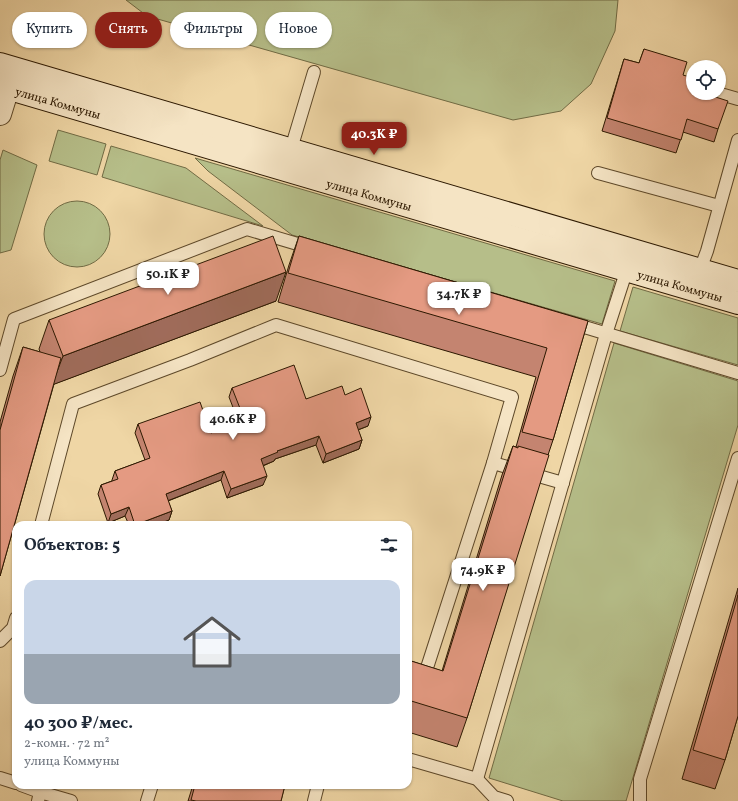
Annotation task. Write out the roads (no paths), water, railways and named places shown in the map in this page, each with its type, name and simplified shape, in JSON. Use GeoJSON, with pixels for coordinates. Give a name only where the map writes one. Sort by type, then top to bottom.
{"type":"FeatureCollection","features":[{"type":"Feature","properties":{"kind":"main road"},"geometry":{"type":"LineString","coordinates":[[0,65],[4,87],[0,114]]}},
{"type":"Feature","properties":{"kind":"main road","name":"улица Коммуны"},"geometry":{"type":"LineString","coordinates":[[0,65],[738,281]]}},
{"type":"Feature","properties":{"kind":"main road","name":"улица Коммуны"},"geometry":{"type":"LineString","coordinates":[[4,87],[738,303]]}},
{"type":"Feature","properties":{"kind":"lane"},"geometry":{"type":"LineString","coordinates":[[291,149],[314,72]]}},
{"type":"Feature","properties":{"kind":"lane"},"geometry":{"type":"LineString","coordinates":[[726,96],[738,99]]}},
{"type":"Feature","properties":{"kind":"lane"},"geometry":{"type":"LineString","coordinates":[[694,290],[738,140]]}},
{"type":"Feature","properties":{"kind":"lane"},"geometry":{"type":"LineString","coordinates":[[598,173],[719,206]]}},
{"type":"Feature","properties":{"kind":"lane"},"geometry":{"type":"LineString","coordinates":[[0,370],[14,319],[247,229],[322,251]]}},
{"type":"Feature","properties":{"kind":"lane"},"geometry":{"type":"LineString","coordinates":[[477,779],[606,334],[634,250]]}},
{"type":"Feature","properties":{"kind":"lane"},"geometry":{"type":"LineString","coordinates":[[560,320],[738,373]]}},
{"type":"Feature","properties":{"kind":"lane"},"geometry":{"type":"LineString","coordinates":[[42,521],[73,404],[190,360],[276,325],[512,397],[493,463],[425,674],[412,669]]}},
{"type":"Feature","properties":{"kind":"lane"},"geometry":{"type":"LineString","coordinates":[[640,801],[640,779],[738,458]]}},
{"type":"Feature","properties":{"kind":"lane"},"geometry":{"type":"LineString","coordinates":[[493,463],[563,483]]}},
{"type":"Feature","properties":{"kind":"lane"},"geometry":{"type":"LineString","coordinates":[[0,642],[12,628]]}},
{"type":"Feature","properties":{"kind":"lane"},"geometry":{"type":"LineString","coordinates":[[412,760],[477,779],[494,797],[507,801]]}},
{"type":"Feature","properties":{"kind":"lane"},"geometry":{"type":"LineString","coordinates":[[0,778],[12,782]]}},
{"type":"Feature","properties":{"kind":"lane"},"geometry":{"type":"LineString","coordinates":[[28,789],[39,796],[71,801]]}},
{"type":"Feature","properties":{"kind":"lane"},"geometry":{"type":"LineString","coordinates":[[147,801],[151,789]]}},
{"type":"Feature","properties":{"kind":"lane"},"geometry":{"type":"LineString","coordinates":[[314,801],[317,789]]}}]}
